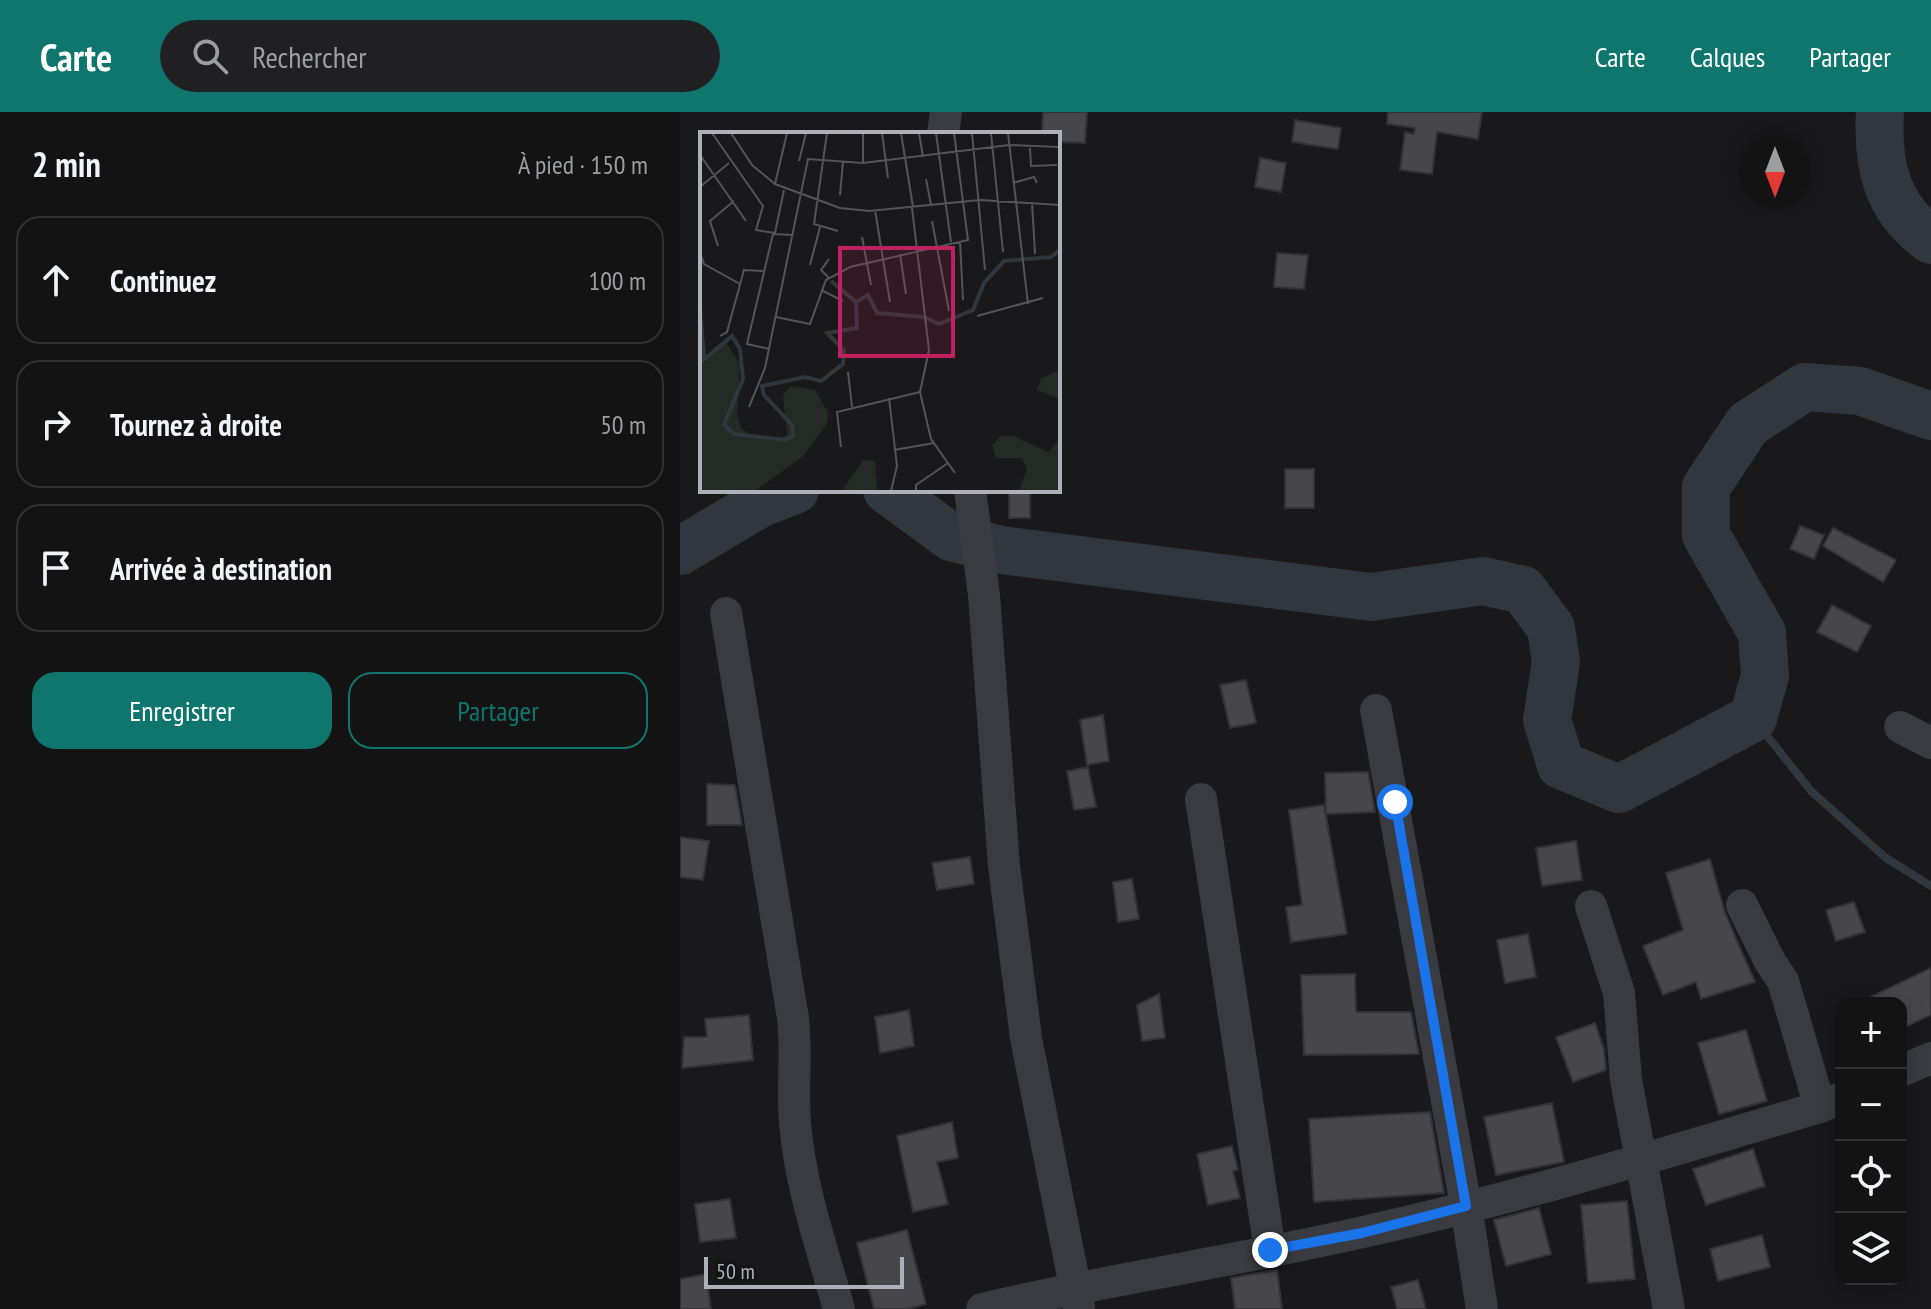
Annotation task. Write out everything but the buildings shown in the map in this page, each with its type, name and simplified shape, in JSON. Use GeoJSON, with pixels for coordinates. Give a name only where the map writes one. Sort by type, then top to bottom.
{"type":"FeatureCollection","features":[{"type":"Feature","properties":{"kind":"street"},"geometry":{"type":"LineString","coordinates":[[943,132],[946,112]]}},
{"type":"Feature","properties":{"kind":"street"},"geometry":{"type":"LineString","coordinates":[[970,492],[984,595],[1004,866],[1024,1022],[1078,1298]]}},
{"type":"Feature","properties":{"kind":"street"},"geometry":{"type":"LineString","coordinates":[[726,613],[793,1018],[797,1059],[795,1122],[812,1211],[839,1309]]}},
{"type":"Feature","properties":{"kind":"street"},"geometry":{"type":"LineString","coordinates":[[1376,710],[1482,1309]]}},
{"type":"Feature","properties":{"kind":"street"},"geometry":{"type":"LineString","coordinates":[[1900,727],[1931,743]]}},
{"type":"Feature","properties":{"kind":"street"},"geometry":{"type":"LineString","coordinates":[[1201,799],[1270,1250]]}},
{"type":"Feature","properties":{"kind":"street"},"geometry":{"type":"LineString","coordinates":[[982,1309],[1078,1298],[1270,1250],[1362,1233],[1643,1159],[1830,1103],[1783,981],[1742,905]]}},
{"type":"Feature","properties":{"kind":"street"},"geometry":{"type":"LineString","coordinates":[[1591,906],[1619,993],[1626,1080],[1669,1309]]}},
{"type":"Feature","properties":{"kind":"street"},"geometry":{"type":"LineString","coordinates":[[1906,1069],[1931,1058]]}},
{"type":"Feature","properties":{"kind":"waterway"},"geometry":{"type":"LineString","coordinates":[[1880,112],[1880,150],[1888,184],[1904,214],[1931,240]]}},
{"type":"Feature","properties":{"kind":"waterway"},"geometry":{"type":"LineString","coordinates":[[890,492],[951,537],[1001,550],[1371,597],[1483,581],[1523,590],[1551,628],[1556,662],[1547,720],[1561,765],[1619,789],[1753,718],[1765,676],[1762,633],[1706,535],[1706,487],[1748,424],[1805,387],[1860,391],[1931,416]]}},
{"type":"Feature","properties":{"kind":"waterway"},"geometry":{"type":"LineString","coordinates":[[680,551],[759,504],[790,492]]}},
{"type":"Feature","properties":{"kind":"waterway"},"geometry":{"type":"LineString","coordinates":[[1753,718],[1811,791],[1886,858],[1931,886]]}},
{"type":"Feature","properties":{"kind":"route"},"geometry":{"type":"LineString","coordinates":[[1270,1250],[1362,1233],[1466,1206],[1415,931],[1395,802]]}}]}
